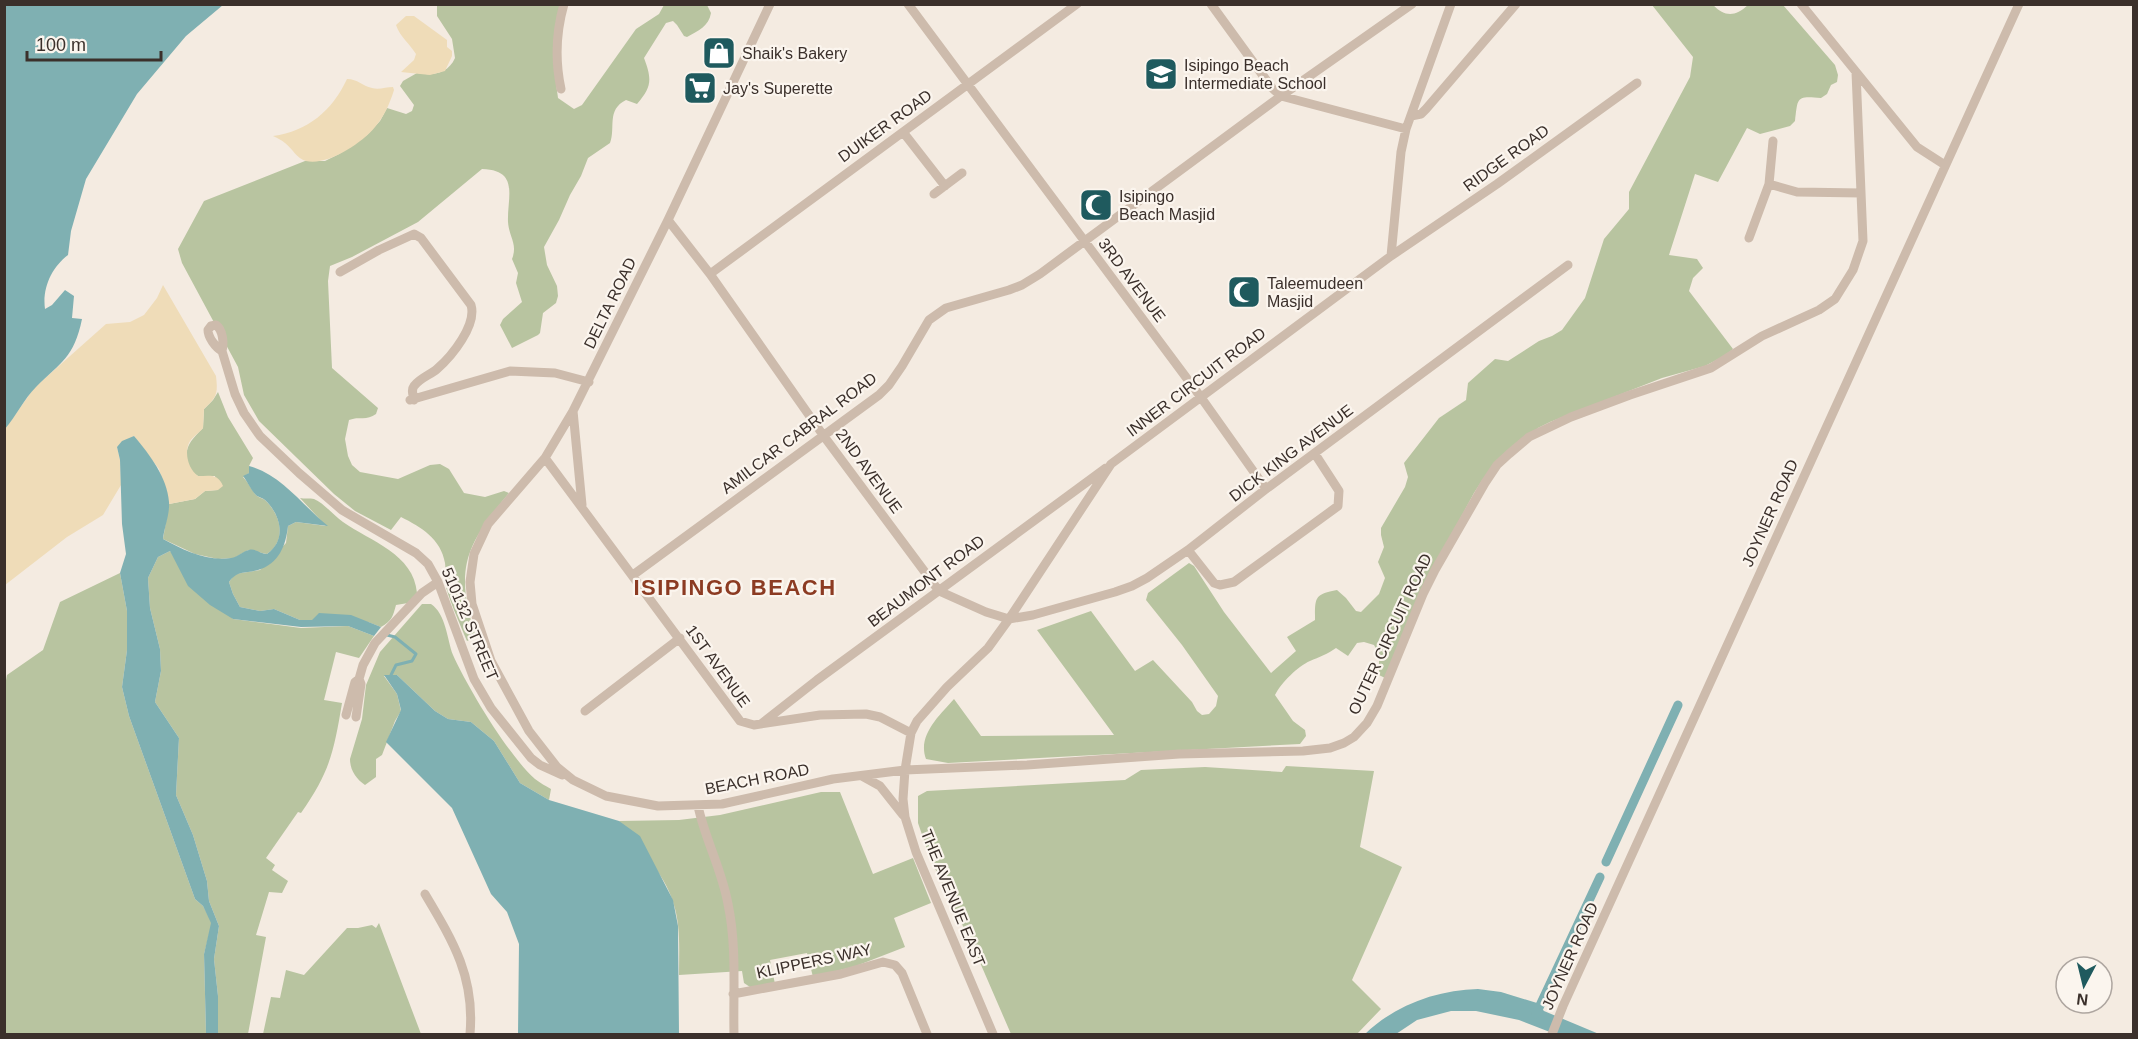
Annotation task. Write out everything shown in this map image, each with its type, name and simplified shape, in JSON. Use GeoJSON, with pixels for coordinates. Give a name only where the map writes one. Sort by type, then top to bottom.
{"type":"FeatureCollection","features":[{"type":"Feature","properties":{"kind":"street"},"geometry":{"type":"LineString","coordinates":[[561,89],[557,50],[564,4]]}},
{"type":"Feature","properties":{"kind":"street","name":"DELTA ROAD"},"geometry":{"type":"LineString","coordinates":[[472,604],[471,567],[481,536],[544,458],[589,382],[770,4]]}},
{"type":"Feature","properties":{"kind":"street","name":"3RD AVENUE"},"geometry":{"type":"LineString","coordinates":[[908,4],[1200,396],[1266,489]]}},
{"type":"Feature","properties":{"kind":"street","name":"DUIKER ROAD"},"geometry":{"type":"LineString","coordinates":[[710,274],[1077,4]]}},
{"type":"Feature","properties":{"kind":"street"},"geometry":{"type":"LineString","coordinates":[[1211,4],[1272,88],[1281,96],[1406,129]]}},
{"type":"Feature","properties":{"kind":"street","name":"AMILCAR CABRAL ROAD"},"geometry":{"type":"LineString","coordinates":[[633,574],[879,394],[889,385],[929,320],[936,313],[1022,285],[1281,96],[1412,4]]}},
{"type":"Feature","properties":{"kind":"street"},"geometry":{"type":"LineString","coordinates":[[1391,256],[1401,152],[1406,129],[1451,4]]}},
{"type":"Feature","properties":{"kind":"street"},"geometry":{"type":"LineString","coordinates":[[1411,116],[1421,114],[1426,109],[1516,4]]}},
{"type":"Feature","properties":{"kind":"street"},"geometry":{"type":"LineString","coordinates":[[1802,4],[1917,147],[1945,165]]}},
{"type":"Feature","properties":{"kind":"street","name":"JOYNER ROAD"},"geometry":{"type":"LineString","coordinates":[[1552,1035],[1563,1006],[2019,4]]}},
{"type":"Feature","properties":{"kind":"street","name":"OUTER CIRCUIT ROAD"},"geometry":{"type":"LineString","coordinates":[[905,770],[1179,754],[1303,751],[1330,748],[1354,737],[1367,723],[1377,706],[1423,594],[1497,465],[1529,437],[1545,429],[1630,394],[1711,368],[1762,336],[1819,310],[1835,299],[1853,270],[1863,241],[1856,72]]}},
{"type":"Feature","properties":{"kind":"street","name":"RIDGE ROAD"},"geometry":{"type":"LineString","coordinates":[[1391,256],[1497,184],[1637,83]]}},
{"type":"Feature","properties":{"kind":"street"},"geometry":{"type":"LineString","coordinates":[[903,132],[945,186]]}},
{"type":"Feature","properties":{"kind":"street"},"geometry":{"type":"LineString","coordinates":[[1749,238],[1769,184],[1773,141]]}},
{"type":"Feature","properties":{"kind":"street"},"geometry":{"type":"LineString","coordinates":[[934,194],[962,173]]}},
{"type":"Feature","properties":{"kind":"street"},"geometry":{"type":"LineString","coordinates":[[1769,184],[1797,192],[1861,194]]}},
{"type":"Feature","properties":{"kind":"street","name":"2ND AVENUE"},"geometry":{"type":"LineString","coordinates":[[668,220],[710,274],[823,435],[939,591],[986,612],[1009,619]]}},
{"type":"Feature","properties":{"kind":"street"},"geometry":{"type":"LineString","coordinates":[[340,272],[414,234],[421,238],[471,305],[473,311],[469,326],[454,350],[436,370],[414,386],[411,400],[510,371],[555,373],[589,382]]}},
{"type":"Feature","properties":{"kind":"street","name":"INNER CIRCUIT ROAD"},"geometry":{"type":"LineString","coordinates":[[905,770],[911,733],[927,708],[986,651],[1111,464],[1391,256]]}},
{"type":"Feature","properties":{"kind":"street","name":"DICK KING AVENUE"},"geometry":{"type":"LineString","coordinates":[[1009,619],[1033,615],[1132,586],[1188,550],[1266,489],[1568,265]]}},
{"type":"Feature","properties":{"kind":"street","name":"510132 STREET"},"geometry":{"type":"LineString","coordinates":[[222,351],[244,413],[260,436],[342,510],[416,553],[431,568],[474,679],[491,708],[531,758],[540,765],[573,780]]}},
{"type":"Feature","properties":{"kind":"street"},"geometry":{"type":"LineString","coordinates":[[573,411],[582,507]]}},
{"type":"Feature","properties":{"kind":"street"},"geometry":{"type":"LineString","coordinates":[[1188,550],[1214,583],[1226,585],[1234,582],[1338,506],[1339,491],[1315,454]]}},
{"type":"Feature","properties":{"kind":"street","name":"1ST AVENUE"},"geometry":{"type":"LineString","coordinates":[[544,458],[633,574],[737,718],[744,724],[761,724],[829,714],[866,714],[880,717],[911,733]]}},
{"type":"Feature","properties":{"kind":"street","name":"BEAUMONT ROAD"},"geometry":{"type":"LineString","coordinates":[[761,724],[817,680],[1111,464]]}},
{"type":"Feature","properties":{"kind":"street"},"geometry":{"type":"LineString","coordinates":[[346,715],[355,682],[359,679],[363,665],[375,643],[422,593],[438,582]]}},
{"type":"Feature","properties":{"kind":"street","name":"BEACH ROAD"},"geometry":{"type":"LineString","coordinates":[[472,604],[492,661],[525,724],[557,767],[573,780],[606,796],[658,806],[722,804],[833,779],[905,770]]}},
{"type":"Feature","properties":{"kind":"street"},"geometry":{"type":"LineString","coordinates":[[585,711],[680,638]]}},
{"type":"Feature","properties":{"kind":"street"},"geometry":{"type":"LineString","coordinates":[[356,717],[361,684],[359,679]]}},
{"type":"Feature","properties":{"kind":"street","name":"THE AVENUE EAST"},"geometry":{"type":"LineString","coordinates":[[905,770],[903,798],[905,817],[916,852],[993,1035]]}},
{"type":"Feature","properties":{"kind":"street"},"geometry":{"type":"LineString","coordinates":[[861,776],[880,786],[905,817]]}},
{"type":"Feature","properties":{"kind":"street"},"geometry":{"type":"LineString","coordinates":[[698,806],[702,825],[728,902],[732,935],[734,1035]]}},
{"type":"Feature","properties":{"kind":"street"},"geometry":{"type":"LineString","coordinates":[[425,894],[454,944],[465,969],[470,997],[470,1035]]}},
{"type":"Feature","properties":{"kind":"street","name":"KLIPPERS WAY"},"geometry":{"type":"LineString","coordinates":[[733,994],[841,974],[889,962],[900,968],[927,1035]]}},
{"type":"Feature","properties":{"kind":"green space"},"geometry":{"type":"Polygon","coordinates":[[[437,5],[561,5],[556,83],[558,98],[574,109],[582,105],[636,29],[659,14],[664,5],[707,5],[711,13],[705,25],[687,37],[673,21],[666,23],[644,58],[649,77],[646,93],[637,104],[626,100],[620,104],[614,114],[610,143],[588,158],[544,247],[547,265],[557,286],[558,296],[556,303],[543,313],[538,335],[512,348],[500,325],[503,319],[522,302],[516,283],[518,273],[512,259],[514,245],[508,222],[509,186],[502,174],[494,171],[482,169],[418,222],[330,266],[328,281],[332,368],[378,408],[373,416],[349,420],[345,439],[352,465],[360,472],[398,479],[430,465],[440,464],[449,469],[464,493],[485,497],[504,491],[509,493],[482,528],[468,559],[465,576],[466,593],[476,637],[467,641],[448,595],[445,563],[435,541],[416,525],[401,517],[391,530],[355,511],[334,494],[259,421],[244,395],[238,367],[182,263],[178,249],[204,201],[305,161],[325,161],[339,154],[367,135],[380,121],[387,108],[406,114],[412,111],[414,105],[400,86],[403,81],[417,73],[434,74],[444,71],[455,58],[452,39],[437,16],[437,5]]]}},
{"type":"Feature","properties":{"kind":"green space"},"geometry":{"type":"Polygon","coordinates":[[[1652,5],[1713,5],[1722,12],[1730,14],[1739,12],[1748,5],[1783,5],[1835,65],[1838,75],[1837,82],[1831,85],[1827,94],[1821,98],[1807,97],[1800,100],[1795,121],[1790,126],[1760,134],[1747,128],[1718,182],[1695,174],[1669,255],[1697,259],[1703,268],[1693,278],[1689,291],[1733,349],[1705,366],[1662,378],[1538,428],[1483,479],[1474,493],[1427,580],[1385,678],[1379,675],[1379,654],[1374,645],[1364,642],[1357,643],[1348,656],[1336,648],[1305,663],[1281,685],[1275,695],[1293,721],[1305,730],[1306,736],[1300,744],[948,763],[926,759],[924,750],[927,734],[954,699],[981,736],[1114,735],[1037,630],[1091,611],[1135,671],[1153,660],[1192,702],[1197,711],[1202,715],[1209,714],[1216,706],[1218,696],[1146,600],[1148,593],[1189,563],[1194,566],[1224,612],[1271,673],[1296,651],[1287,637],[1315,620],[1316,602],[1320,595],[1337,590],[1356,611],[1361,612],[1379,594],[1385,578],[1378,562],[1384,547],[1381,528],[1405,487],[1408,477],[1404,463],[1439,418],[1466,400],[1468,383],[1495,359],[1508,361],[1539,341],[1562,330],[1585,298],[1604,239],[1629,209],[1629,192],[1690,77],[1693,57],[1652,5]]]}},
{"type":"Feature","properties":{"kind":"green space"},"geometry":{"type":"Polygon","coordinates":[[[218,392],[228,417],[253,458],[249,466],[249,473],[243,477],[257,496],[271,507],[278,521],[280,528],[277,542],[267,554],[248,550],[234,558],[218,559],[195,554],[163,539],[169,504],[195,499],[205,491],[218,490],[215,476],[198,476],[192,472],[187,453],[193,438],[203,428],[204,409],[218,392]]]}},
{"type":"Feature","properties":{"kind":"green space"},"geometry":{"type":"Polygon","coordinates":[[[300,498],[318,501],[343,522],[389,550],[408,568],[417,593],[408,603],[396,605],[388,623],[381,627],[368,622],[300,620],[274,609],[260,611],[240,607],[229,582],[235,574],[260,570],[286,543],[288,526],[296,522],[326,526],[300,498]]]}},
{"type":"Feature","properties":{"kind":"green space"},"geometry":{"type":"Polygon","coordinates":[[[170,551],[233,619],[301,628],[348,626],[374,636],[359,658],[336,652],[324,700],[342,703],[325,773],[301,813],[298,812],[266,858],[275,865],[272,870],[288,881],[282,893],[269,892],[256,935],[266,937],[248,1034],[218,1034],[218,996],[214,959],[219,926],[209,901],[207,881],[193,835],[176,795],[179,738],[155,702],[161,671],[160,649],[150,608],[148,578],[158,557],[170,551]]]}},
{"type":"Feature","properties":{"kind":"green space"},"geometry":{"type":"Polygon","coordinates":[[[120,573],[127,611],[127,650],[122,687],[129,716],[195,899],[203,906],[212,923],[204,954],[206,1034],[5,1034],[4,691],[7,675],[43,650],[60,602],[120,573]]]}},
{"type":"Feature","properties":{"kind":"green space"},"geometry":{"type":"Polygon","coordinates":[[[422,604],[431,604],[440,614],[453,655],[468,685],[501,738],[524,768],[535,779],[551,789],[549,800],[520,783],[494,741],[471,722],[448,719],[435,711],[397,675],[384,676],[397,694],[401,711],[382,755],[376,759],[376,777],[365,785],[354,774],[350,759],[362,719],[366,685],[380,652],[422,604]]]}},
{"type":"Feature","properties":{"kind":"green space"},"geometry":{"type":"Polygon","coordinates":[[[1286,766],[1374,771],[1360,847],[1402,867],[1352,980],[1381,1009],[1357,1034],[1011,1034],[975,951],[930,858],[918,823],[918,796],[927,791],[1125,780],[1141,770],[1205,767],[1282,772],[1286,766]]]}},
{"type":"Feature","properties":{"kind":"green space"},"geometry":{"type":"Polygon","coordinates":[[[821,792],[840,792],[873,874],[913,858],[931,903],[894,918],[905,947],[856,966],[813,977],[807,953],[770,960],[775,984],[750,987],[744,983],[742,971],[679,975],[676,911],[669,891],[657,870],[619,821],[679,820],[720,815],[821,792]]]}},
{"type":"Feature","properties":{"kind":"green space"},"geometry":{"type":"Polygon","coordinates":[[[379,923],[421,1034],[263,1034],[271,997],[280,998],[286,970],[304,975],[347,928],[372,925],[376,928],[379,923]]]}},
{"type":"Feature","properties":{"kind":"sand"},"geometry":{"type":"Polygon","coordinates":[[[406,16],[414,16],[447,40],[447,47],[452,51],[452,56],[445,71],[430,75],[401,72],[414,60],[416,54],[396,25],[406,16]]]}},
{"type":"Feature","properties":{"kind":"sand"},"geometry":{"type":"Polygon","coordinates":[[[347,79],[372,88],[393,87],[394,90],[381,119],[369,134],[353,147],[324,160],[306,161],[297,156],[288,145],[273,136],[297,129],[318,118],[334,101],[347,79]]]}},
{"type":"Feature","properties":{"kind":"sand"},"geometry":{"type":"Polygon","coordinates":[[[163,285],[216,376],[216,395],[204,409],[203,428],[189,443],[188,461],[198,476],[216,477],[223,486],[218,490],[205,491],[195,499],[169,504],[159,469],[134,436],[117,447],[121,485],[103,515],[67,537],[5,585],[5,429],[34,388],[106,324],[130,322],[144,315],[157,298],[163,285]]]}},
{"type":"Feature","properties":{"kind":"water"},"geometry":{"type":"Polygon","coordinates":[[[5,4],[223,5],[186,36],[137,94],[86,179],[71,231],[68,255],[49,279],[44,301],[45,309],[52,305],[65,290],[74,296],[72,318],[82,319],[79,332],[71,351],[32,392],[5,429],[5,4]]]}},
{"type":"Feature","properties":{"kind":"water"},"geometry":{"type":"Polygon","coordinates":[[[134,436],[157,467],[168,493],[169,511],[163,539],[179,547],[205,557],[222,559],[251,550],[267,554],[273,548],[279,535],[278,520],[270,506],[255,494],[243,476],[249,473],[249,466],[261,470],[281,483],[328,526],[296,522],[288,526],[283,547],[271,563],[258,570],[239,574],[229,582],[240,607],[260,611],[274,609],[300,620],[312,620],[319,613],[351,615],[381,627],[374,636],[348,626],[301,627],[233,619],[210,605],[188,586],[170,551],[158,557],[148,578],[150,608],[160,649],[161,671],[155,702],[179,738],[176,795],[193,835],[207,881],[209,901],[219,926],[214,959],[218,996],[218,1034],[206,1034],[204,954],[211,923],[203,906],[195,899],[129,716],[122,687],[127,650],[127,611],[120,573],[126,554],[122,524],[120,460],[117,447],[122,441],[134,436]]]}},
{"type":"Feature","properties":{"kind":"water"},"geometry":{"type":"Polygon","coordinates":[[[384,675],[397,675],[435,711],[448,719],[471,722],[494,741],[520,783],[549,800],[619,821],[640,836],[673,900],[678,926],[679,1034],[518,1034],[519,944],[507,912],[491,894],[452,808],[386,742],[401,710],[397,694],[384,675]]]}},
{"type":"Feature","properties":{"kind":"water"},"geometry":{"type":"Polygon","coordinates":[[[1478,989],[1501,992],[1537,1003],[1544,1011],[1599,1034],[1555,1034],[1519,1020],[1476,1011],[1451,1011],[1417,1020],[1396,1034],[1365,1034],[1390,1015],[1417,1001],[1447,992],[1478,989]]]}},
{"type":"Feature","properties":{"kind":"waterway"},"geometry":{"type":"LineString","coordinates":[[387,635],[395,637],[416,654],[412,661],[396,665],[391,675]]}},
{"type":"Feature","properties":{"kind":"waterway"},"geometry":{"type":"LineString","coordinates":[[1606,862],[1678,705]]}},
{"type":"Feature","properties":{"kind":"waterway"},"geometry":{"type":"LineString","coordinates":[[1536,1014],[1600,877]]}},
{"type":"Feature","properties":{"kind":"place","name":"Shaik's Bakery"},"geometry":{"type":"Point","coordinates":[719,53]}},
{"type":"Feature","properties":{"kind":"place","name":"Isipingo Beach Intermediate School"},"geometry":{"type":"Point","coordinates":[1161,74]}},
{"type":"Feature","properties":{"kind":"place","name":"Jay's Superette"},"geometry":{"type":"Point","coordinates":[700,88]}},
{"type":"Feature","properties":{"kind":"place","name":"Isipingo Beach Masjid"},"geometry":{"type":"Point","coordinates":[1096,205]}},
{"type":"Feature","properties":{"kind":"place","name":"Taleemudeen Masjid"},"geometry":{"type":"Point","coordinates":[1244,292]}},
{"type":"Feature","properties":{"kind":"district","name":"ISIPINGO BEACH"},"geometry":{"type":"Point","coordinates":[735,587]}}]}
